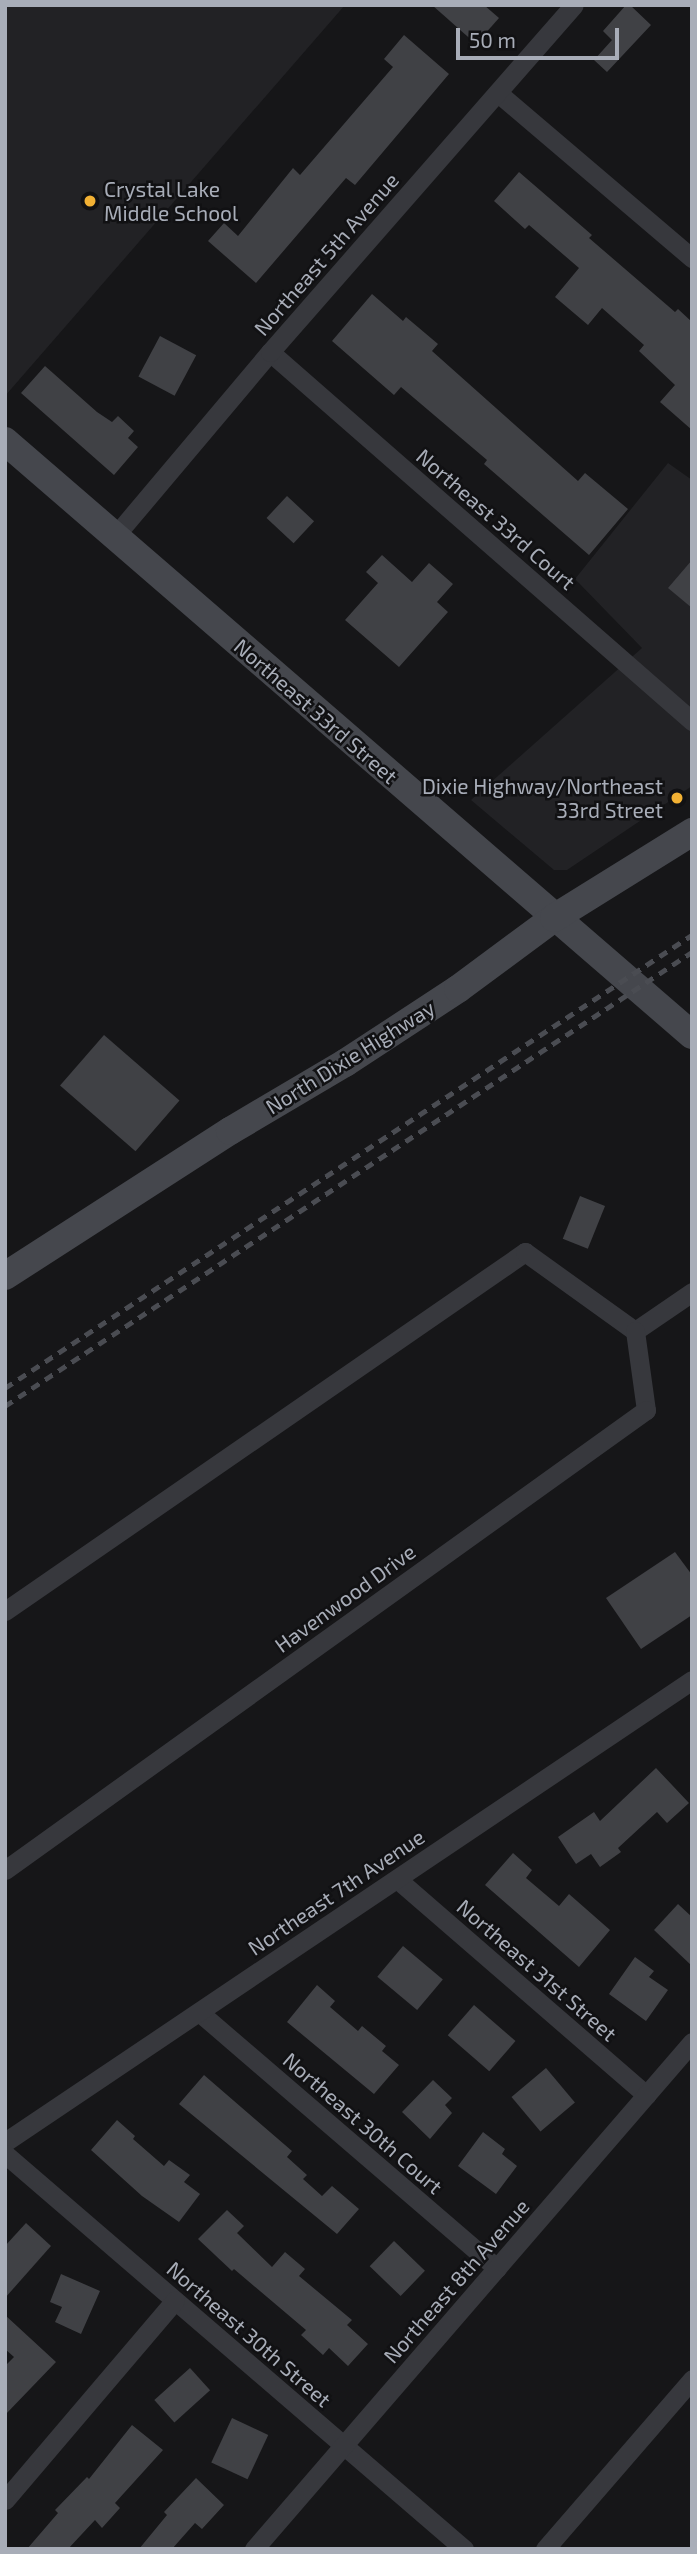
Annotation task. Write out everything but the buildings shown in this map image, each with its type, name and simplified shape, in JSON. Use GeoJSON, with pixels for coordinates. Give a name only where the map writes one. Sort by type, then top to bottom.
{"type":"FeatureCollection","features":[{"type":"Feature","properties":{"kind":"street","name":"Northeast 5th Avenue"},"geometry":{"type":"LineString","coordinates":[[115,536],[270,352],[574,5]]}},
{"type":"Feature","properties":{"kind":"street"},"geometry":{"type":"LineString","coordinates":[[498,93],[692,258]]}},
{"type":"Feature","properties":{"kind":"street","name":"Northeast 33rd Court"},"geometry":{"type":"LineString","coordinates":[[270,352],[692,721]]}},
{"type":"Feature","properties":{"kind":"street","name":"Northeast 33rd Street"},"geometry":{"type":"LineString","coordinates":[[5,441],[692,1035]]}},
{"type":"Feature","properties":{"kind":"street","name":"North Dixie Highway"},"geometry":{"type":"LineString","coordinates":[[5,1276],[230,1131],[356,1055],[516,948],[554,918],[692,832]]}},
{"type":"Feature","properties":{"kind":"street"},"geometry":{"type":"LineString","coordinates":[[5,1611],[526,1252],[635,1331],[692,1292]]}},
{"type":"Feature","properties":{"kind":"street","name":"Havenwood Drive"},"geometry":{"type":"LineString","coordinates":[[5,1870],[646,1410],[635,1331]]}},
{"type":"Feature","properties":{"kind":"street","name":"Northeast 7th Avenue"},"geometry":{"type":"LineString","coordinates":[[5,2142],[692,1680]]}},
{"type":"Feature","properties":{"kind":"street","name":"Northeast 31st Street"},"geometry":{"type":"LineString","coordinates":[[397,1879],[646,2095]]}},
{"type":"Feature","properties":{"kind":"street","name":"Northeast 30th Court"},"geometry":{"type":"LineString","coordinates":[[198,2012],[497,2268]]}},
{"type":"Feature","properties":{"kind":"street","name":"Northeast 8th Avenue"},"geometry":{"type":"LineString","coordinates":[[254,2549],[692,2042]]}},
{"type":"Feature","properties":{"kind":"street","name":"Northeast 30th Street"},"geometry":{"type":"LineString","coordinates":[[5,2154],[464,2549]]}},
{"type":"Feature","properties":{"kind":"street"},"geometry":{"type":"LineString","coordinates":[[5,2500],[176,2300]]}},
{"type":"Feature","properties":{"kind":"street"},"geometry":{"type":"LineString","coordinates":[[545,2549],[692,2379]]}},
{"type":"Feature","properties":{"kind":"shaded area","name":"Crystal Lake Middle School"},"geometry":{"type":"Polygon","coordinates":[[[5,5],[345,5],[5,396],[5,5]]]}},
{"type":"Feature","properties":{"kind":"shaded area"},"geometry":{"type":"Polygon","coordinates":[[[668,463],[692,480],[692,786],[567,870],[554,870],[471,800],[642,648],[575,579],[668,463]]]}},
{"type":"Feature","properties":{"kind":"railway"},"geometry":{"type":"LineString","coordinates":[[5,1388],[692,935]]}},
{"type":"Feature","properties":{"kind":"railway"},"geometry":{"type":"LineString","coordinates":[[5,1406],[692,952]]}},
{"type":"Feature","properties":{"kind":"place","name":"Crystal Lake Middle School"},"geometry":{"type":"Point","coordinates":[90,201]}},
{"type":"Feature","properties":{"kind":"place","name":"Dixie Highway/Northeast 33rd Street"},"geometry":{"type":"Point","coordinates":[677,798]}}]}
